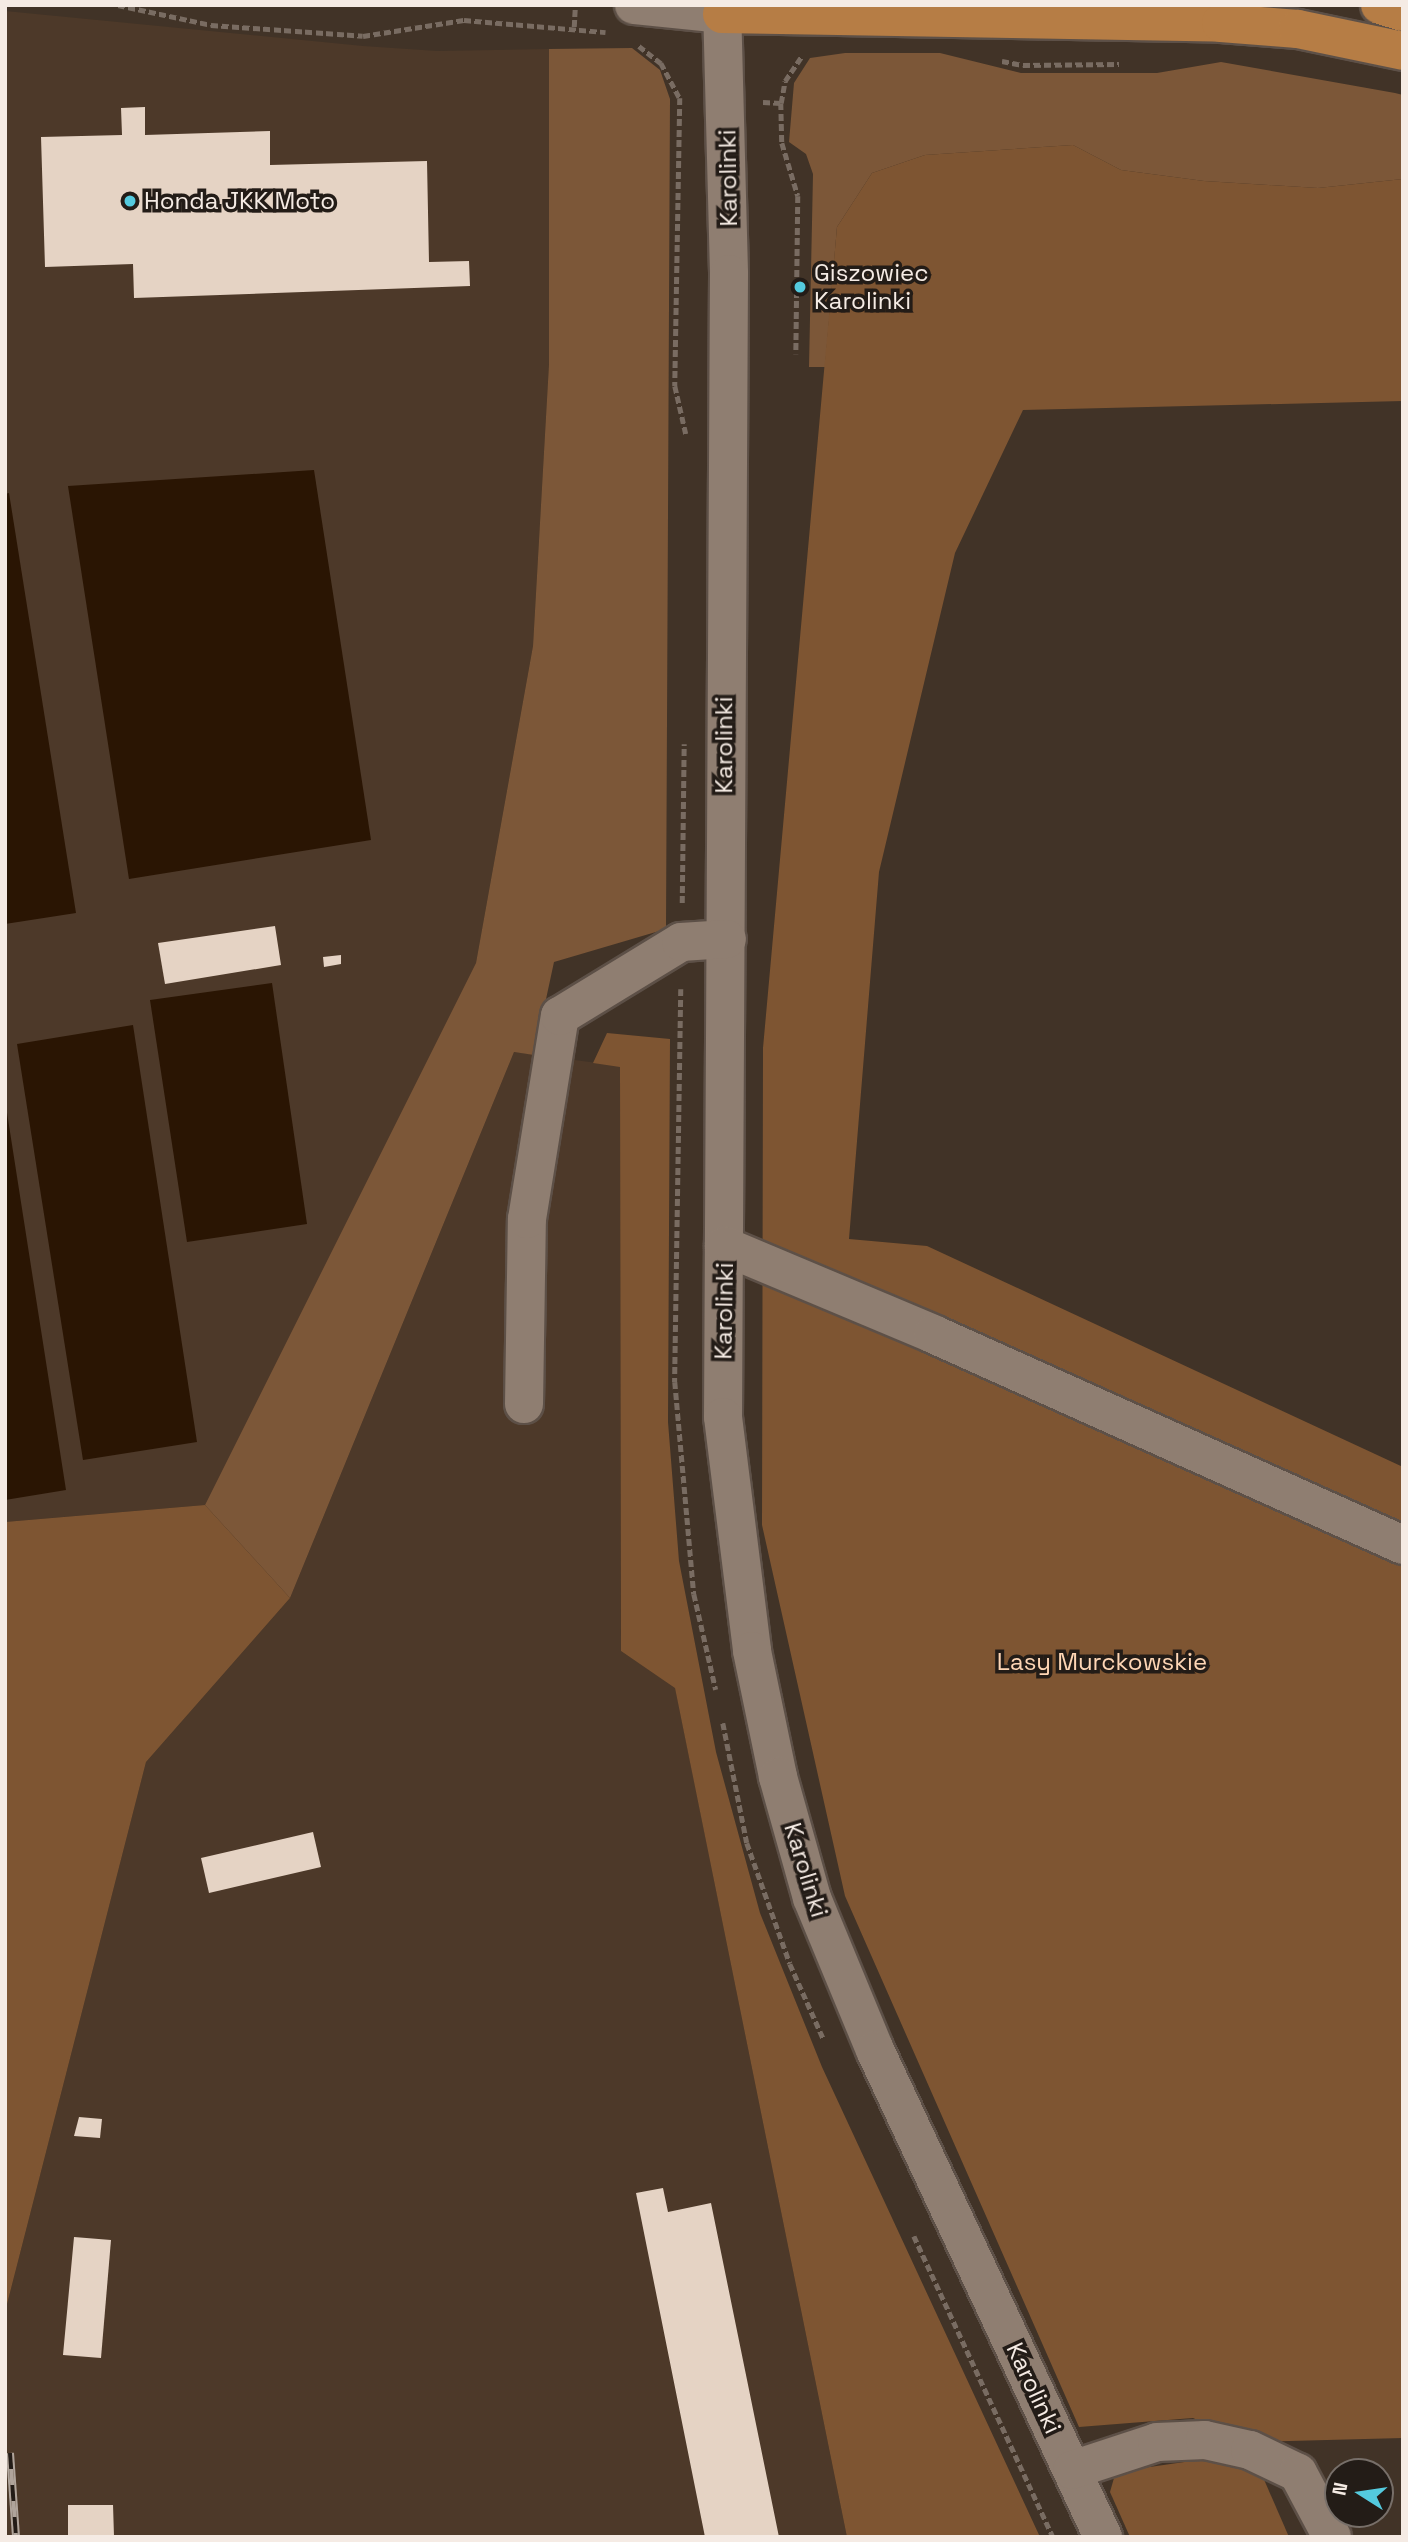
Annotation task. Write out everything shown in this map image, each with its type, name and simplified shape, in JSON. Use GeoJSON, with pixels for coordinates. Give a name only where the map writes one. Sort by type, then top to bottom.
{"type":"FeatureCollection","features":[{"type":"Feature","properties":{"kind":"main road"},"geometry":{"type":"LineString","coordinates":[[1380,5],[1403,12]]}},
{"type":"Feature","properties":{"kind":"main road"},"geometry":{"type":"LineString","coordinates":[[722,10],[942,22],[1220,23],[1298,29],[1403,51]]}},
{"type":"Feature","properties":{"kind":"street"},"geometry":{"type":"LineString","coordinates":[[624,20],[722,10]]}},
{"type":"Feature","properties":{"kind":"street","name":"Karolinki"},"geometry":{"type":"LineString","coordinates":[[722,10],[727,99],[723,782],[727,939],[723,1417],[734,1533],[762,1701],[808,1884],[875,2050],[1103,2537]]}},
{"type":"Feature","properties":{"kind":"street"},"geometry":{"type":"LineString","coordinates":[[524,1404],[527,1219],[560,1016],[681,942],[727,939]]}},
{"type":"Feature","properties":{"kind":"street"},"geometry":{"type":"LineString","coordinates":[[724,1246],[933,1334],[1403,1545]]}},
{"type":"Feature","properties":{"kind":"street"},"geometry":{"type":"LineString","coordinates":[[1072,2470],[1157,2442],[1205,2440],[1250,2450],[1298,2473],[1332,2537]]}},
{"type":"Feature","properties":{"kind":"path"},"geometry":{"type":"LineString","coordinates":[[118,5],[211,25],[363,36],[464,20],[574,27],[624,20]]}},
{"type":"Feature","properties":{"kind":"path"},"geometry":{"type":"LineString","coordinates":[[574,27],[575,5]]}},
{"type":"Feature","properties":{"kind":"path"},"geometry":{"type":"LineString","coordinates":[[637,44],[661,63],[680,98],[781,103]]}},
{"type":"Feature","properties":{"kind":"path"},"geometry":{"type":"LineString","coordinates":[[796,354],[798,196],[782,144],[781,103],[785,80],[803,54],[813,50]]}},
{"type":"Feature","properties":{"kind":"shaded area"},"geometry":{"type":"Polygon","coordinates":[[[5,11],[363,46],[437,51],[549,49],[549,364],[533,646],[476,963],[205,1505],[5,1522],[5,11]]]}},
{"type":"Feature","properties":{"kind":"shaded area"},"geometry":{"type":"Polygon","coordinates":[[[632,48],[660,70],[670,99],[666,929],[554,962],[534,1055],[514,1052],[290,1598],[205,1505],[476,963],[533,646],[549,364],[549,49],[632,48]]]}},
{"type":"Feature","properties":{"kind":"shaded area"},"geometry":{"type":"Polygon","coordinates":[[[845,53],[940,53],[1021,73],[1157,73],[1221,62],[1395,93],[1403,95],[1403,179],[1318,188],[1204,181],[1121,170],[1073,145],[925,155],[872,173],[837,227],[825,367],[809,367],[813,174],[806,154],[789,142],[794,83],[810,58],[845,53]]]}},
{"type":"Feature","properties":{"kind":"shaded area"},"geometry":{"type":"Polygon","coordinates":[[[314,470],[371,840],[129,879],[68,486],[314,470]]]}},
{"type":"Feature","properties":{"kind":"shaded area"},"geometry":{"type":"Polygon","coordinates":[[[9,493],[76,913],[5,924],[5,494],[9,493]]]}},
{"type":"Feature","properties":{"kind":"shaded area"},"geometry":{"type":"Polygon","coordinates":[[[272,983],[307,1224],[187,1242],[150,1000],[272,983]]]}},
{"type":"Feature","properties":{"kind":"shaded area"},"geometry":{"type":"Polygon","coordinates":[[[133,1025],[197,1442],[83,1460],[17,1044],[133,1025]]]}},
{"type":"Feature","properties":{"kind":"shaded area"},"geometry":{"type":"Polygon","coordinates":[[[514,1052],[620,1066],[621,1651],[675,1687],[847,2537],[5,2537],[5,2312],[146,1762],[290,1598],[514,1052]]]}},
{"type":"Feature","properties":{"kind":"shaded area"},"geometry":{"type":"Polygon","coordinates":[[[5,1100],[66,1490],[5,1500],[5,1100]]]}},
{"type":"Feature","properties":{"kind":"green space","name":"Lasy Murckowskie"},"geometry":{"type":"Polygon","coordinates":[[[1073,145],[1121,170],[1204,181],[1318,188],[1403,179],[1403,401],[1023,410],[955,553],[879,872],[849,1239],[927,1246],[1403,1467],[1403,2438],[1246,2442],[1193,2418],[1079,2427],[845,1896],[762,1525],[763,1048],[837,227],[872,173],[925,155],[1073,145]]]}},
{"type":"Feature","properties":{"kind":"green space"},"geometry":{"type":"Polygon","coordinates":[[[607,1033],[670,1039],[668,1422],[679,1561],[716,1752],[760,1913],[822,2067],[1040,2537],[847,2537],[675,1688],[621,1651],[620,1067],[593,1063],[607,1033]]]}},
{"type":"Feature","properties":{"kind":"green space"},"geometry":{"type":"Polygon","coordinates":[[[205,1505],[290,1598],[146,1762],[5,2312],[5,1522],[205,1505]]]}},
{"type":"Feature","properties":{"kind":"green space"},"geometry":{"type":"Polygon","coordinates":[[[1219,2457],[1259,2468],[1289,2537],[1130,2537],[1110,2492],[1114,2478],[1129,2470],[1219,2457]]]}},
{"type":"Feature","properties":{"kind":"building"},"geometry":{"type":"Polygon","coordinates":[[[145,107],[145,135],[270,131],[270,165],[427,161],[429,262],[469,261],[470,286],[134,298],[133,264],[45,267],[41,137],[122,135],[121,108],[145,107]]]}},
{"type":"Feature","properties":{"kind":"building"},"geometry":{"type":"Polygon","coordinates":[[[275,926],[281,965],[165,984],[158,943],[275,926]]]}},
{"type":"Feature","properties":{"kind":"building"},"geometry":{"type":"Polygon","coordinates":[[[341,955],[341,964],[324,967],[323,957],[341,955]]]}},
{"type":"Feature","properties":{"kind":"building"},"geometry":{"type":"Polygon","coordinates":[[[313,1832],[321,1867],[209,1893],[201,1858],[313,1832]]]}},
{"type":"Feature","properties":{"kind":"building"},"geometry":{"type":"Polygon","coordinates":[[[79,2117],[102,2119],[100,2138],[74,2136],[79,2117]]]}},
{"type":"Feature","properties":{"kind":"building"},"geometry":{"type":"Polygon","coordinates":[[[663,2188],[668,2212],[711,2203],[779,2537],[705,2537],[636,2193],[663,2188]]]}},
{"type":"Feature","properties":{"kind":"building"},"geometry":{"type":"Polygon","coordinates":[[[74,2237],[111,2240],[101,2358],[63,2355],[74,2237]]]}},
{"type":"Feature","properties":{"kind":"building"},"geometry":{"type":"Polygon","coordinates":[[[68,2505],[113,2505],[114,2537],[68,2537],[68,2505]]]}},
{"type":"Feature","properties":{"kind":"railway"},"geometry":{"type":"LineString","coordinates":[[10,2453],[16,2537]]}},
{"type":"Feature","properties":{"kind":"place","name":"Honda JKK Moto"},"geometry":{"type":"Point","coordinates":[130,201]}},
{"type":"Feature","properties":{"kind":"place","name":"Giszowiec Karolinki"},"geometry":{"type":"Point","coordinates":[800,287]}}]}
